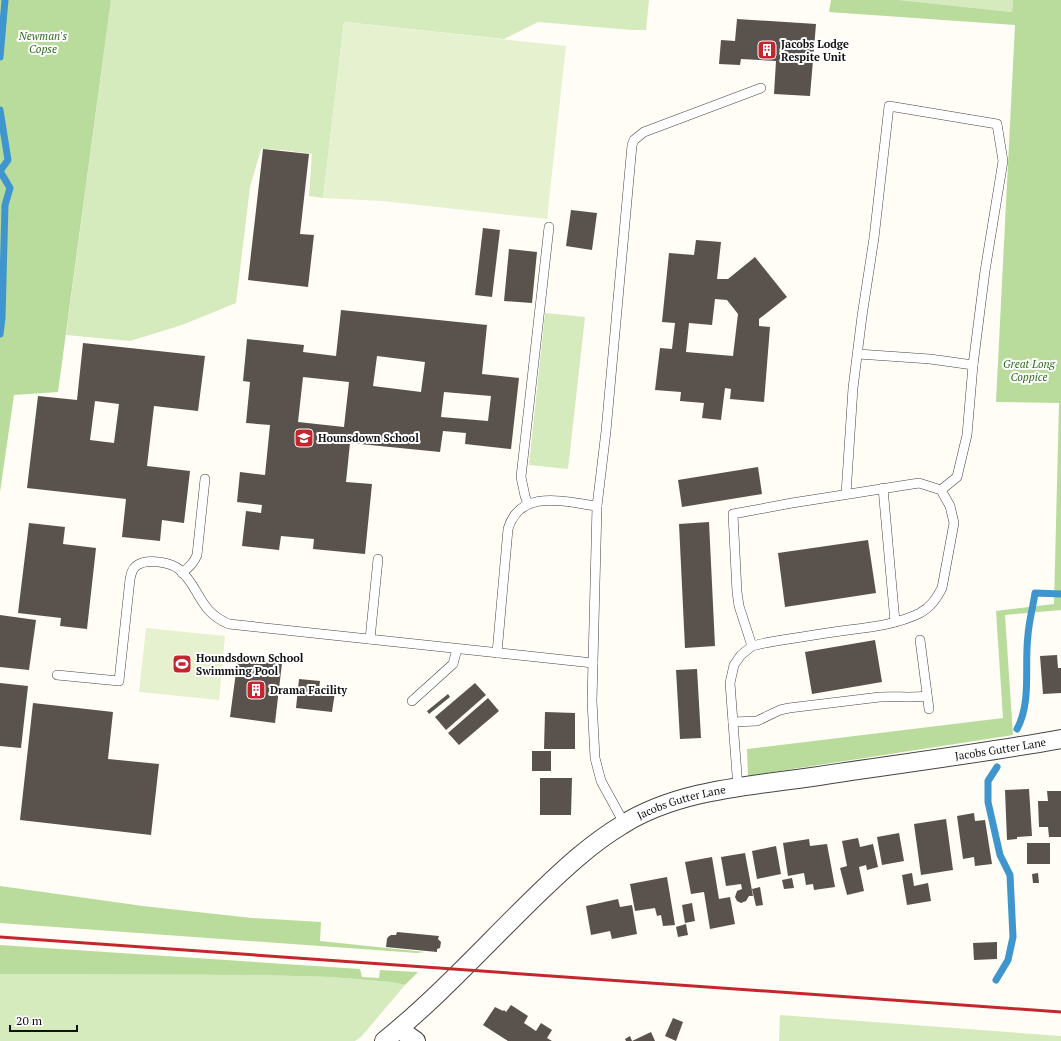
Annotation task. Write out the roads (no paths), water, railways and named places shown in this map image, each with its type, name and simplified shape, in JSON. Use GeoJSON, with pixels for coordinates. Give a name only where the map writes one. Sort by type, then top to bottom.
{"type":"FeatureCollection","features":[{"type":"Feature","properties":{"kind":"street","name":"Jacobs Gutter Lane"},"geometry":{"type":"LineString","coordinates":[[384,1041],[399,1029],[586,850],[624,823],[667,804],[703,794],[1061,739]]}},
{"type":"Feature","properties":{"kind":"street"},"geometry":{"type":"LineString","coordinates":[[399,1029],[416,1041]]}},
{"type":"Feature","properties":{"kind":"lane"},"geometry":{"type":"LineString","coordinates":[[624,823],[601,781],[595,758],[592,701],[597,506],[607,425],[631,151],[634,140],[644,132],[761,88]]}},
{"type":"Feature","properties":{"kind":"lane"},"geometry":{"type":"LineString","coordinates":[[846,494],[853,388],[878,204],[888,106],[997,124],[1003,161],[985,271],[973,365],[968,436],[957,476],[941,490]]}},
{"type":"Feature","properties":{"kind":"lane"},"geometry":{"type":"LineString","coordinates":[[528,504],[521,477],[549,227]]}},
{"type":"Feature","properties":{"kind":"lane"},"geometry":{"type":"LineString","coordinates":[[858,354],[973,365]]}},
{"type":"Feature","properties":{"kind":"lane"},"geometry":{"type":"LineString","coordinates":[[182,573],[195,560],[205,479]]}},
{"type":"Feature","properties":{"kind":"lane"},"geometry":{"type":"LineString","coordinates":[[738,788],[730,683],[734,665],[741,655],[752,646],[766,642],[895,622],[921,612],[931,605],[937,598],[942,588],[954,523],[950,506],[941,490],[919,483],[733,514],[738,599],[743,622],[752,646]]}},
{"type":"Feature","properties":{"kind":"lane"},"geometry":{"type":"LineString","coordinates":[[883,488],[895,622]]}},
{"type":"Feature","properties":{"kind":"lane"},"geometry":{"type":"LineString","coordinates":[[498,653],[510,520],[516,512],[528,504],[542,500],[556,500],[597,506]]}},
{"type":"Feature","properties":{"kind":"lane"},"geometry":{"type":"LineString","coordinates":[[370,640],[378,559]]}},
{"type":"Feature","properties":{"kind":"lane"},"geometry":{"type":"LineString","coordinates":[[58,675],[119,681],[130,580],[132,571],[144,562],[164,563],[174,566],[182,573],[193,587],[205,608],[219,620],[229,624],[593,663]]}},
{"type":"Feature","properties":{"kind":"lane"},"geometry":{"type":"LineString","coordinates":[[920,640],[929,709]]}},
{"type":"Feature","properties":{"kind":"lane"},"geometry":{"type":"LineString","coordinates":[[412,702],[453,664],[457,649]]}},
{"type":"Feature","properties":{"kind":"lane"},"geometry":{"type":"LineString","coordinates":[[733,722],[757,721],[780,710],[789,708],[880,697],[895,696],[911,698],[928,696]]}},
{"type":"Feature","properties":{"kind":"waterway"},"geometry":{"type":"LineString","coordinates":[[0,57],[5,0]]}},
{"type":"Feature","properties":{"kind":"waterway"},"geometry":{"type":"LineString","coordinates":[[0,110],[8,160],[0,171],[10,188],[5,205],[2,318],[0,334]]}},
{"type":"Feature","properties":{"kind":"waterway"},"geometry":{"type":"LineString","coordinates":[[1017,729],[1022,718],[1026,695],[1028,635],[1035,593],[1061,594]]}},
{"type":"Feature","properties":{"kind":"waterway"},"geometry":{"type":"LineString","coordinates":[[996,980],[1008,960],[1013,937],[1010,875],[1000,855],[988,802],[988,781],[997,767]]}},
{"type":"Feature","properties":{"kind":"railway"},"geometry":{"type":"LineString","coordinates":[[0,937],[1061,1012]]}},
{"type":"Feature","properties":{"kind":"place","name":"Jacobs Lodge Respite Unit"},"geometry":{"type":"Point","coordinates":[767,50]}},
{"type":"Feature","properties":{"kind":"place","name":"Hounsdown School"},"geometry":{"type":"Point","coordinates":[304,438]}},
{"type":"Feature","properties":{"kind":"place","name":"Houndsdown School Swimming Pool"},"geometry":{"type":"Point","coordinates":[182,664]}},
{"type":"Feature","properties":{"kind":"place","name":"Drama Facility"},"geometry":{"type":"Point","coordinates":[256,690]}},
{"type":"Feature","properties":{"kind":"park label","name":"Newman's Copse"},"geometry":{"type":"Point","coordinates":[43,42]}},
{"type":"Feature","properties":{"kind":"park label","name":"Great Long Coppice"},"geometry":{"type":"Point","coordinates":[1029,370]}}]}
